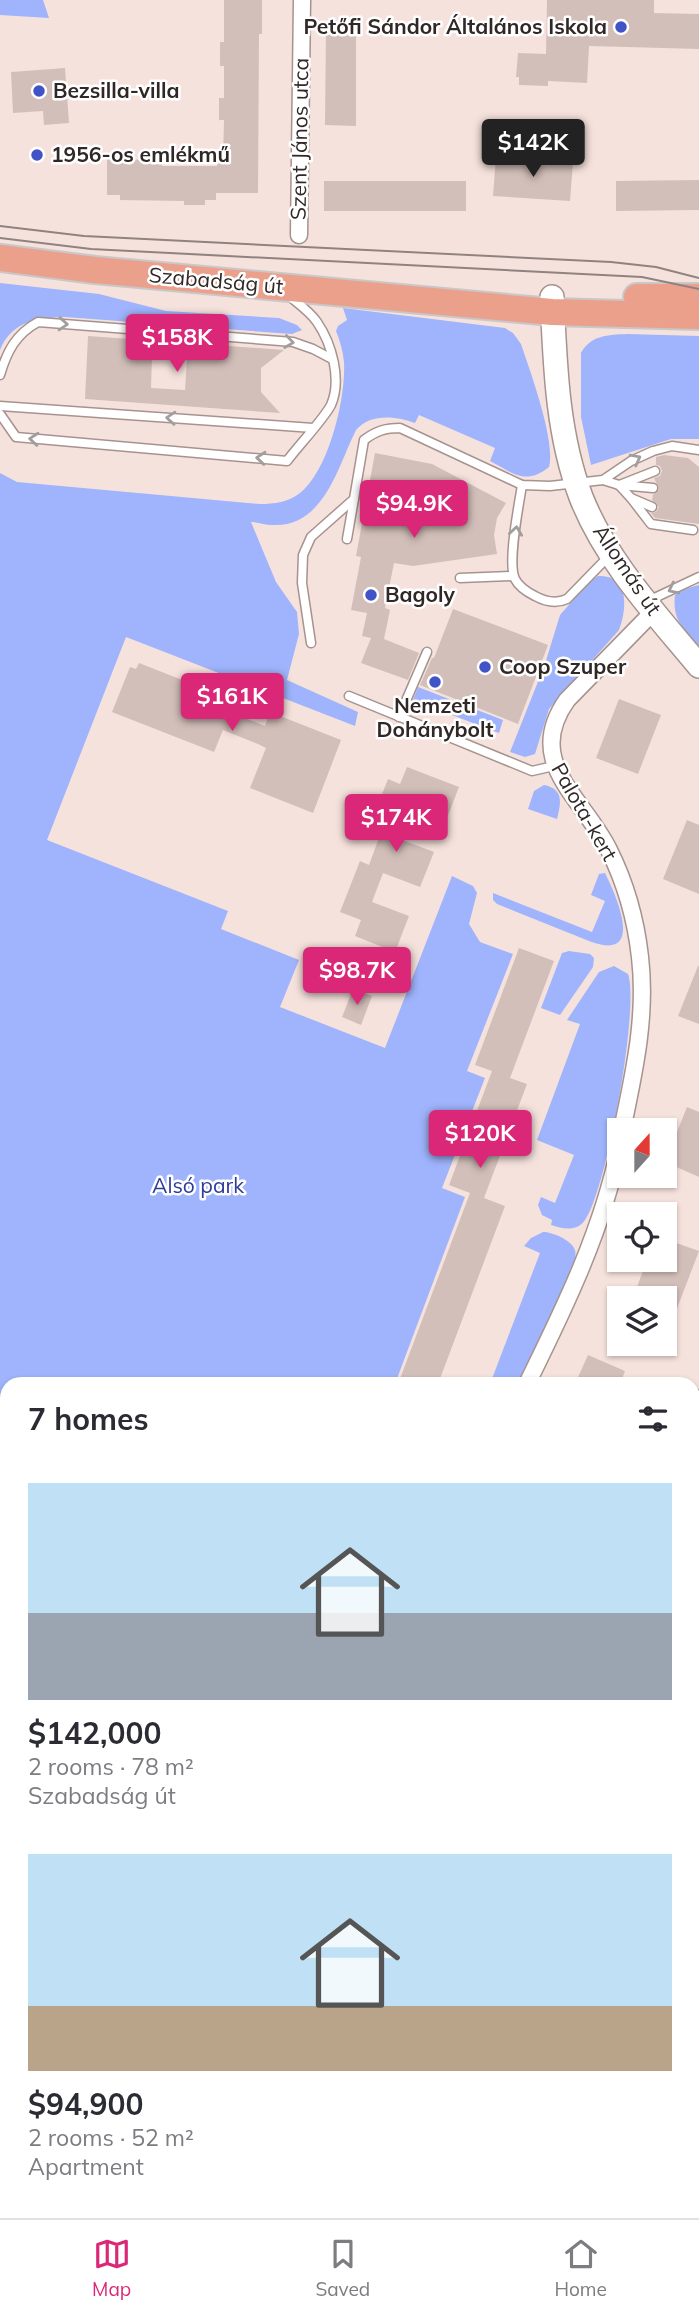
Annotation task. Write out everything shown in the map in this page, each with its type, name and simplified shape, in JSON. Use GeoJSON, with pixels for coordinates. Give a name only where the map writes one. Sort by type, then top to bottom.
{"type":"FeatureCollection","features":[{"type":"Feature","properties":{"kind":"main road","name":"Szabadság út"},"geometry":{"type":"LineString","coordinates":[[1,258],[95,270],[432,301],[552,304],[699,317]]}},
{"type":"Feature","properties":{"kind":"main road","name":"Szabadság út"},"geometry":{"type":"LineString","coordinates":[[552,304],[699,297]]}},
{"type":"Feature","properties":{"kind":"main road","name":"Állomás út"},"geometry":{"type":"LineString","coordinates":[[552,304],[561,415],[577,483],[589,514],[611,554],[699,666]]}},
{"type":"Feature","properties":{"kind":"street","name":"Szent János utca"},"geometry":{"type":"LineString","coordinates":[[299,235],[302,0]]}},
{"type":"Feature","properties":{"kind":"street","name":"Palota-kert"},"geometry":{"type":"LineString","coordinates":[[624,1118],[639,1048],[642,1016],[640,956],[621,877],[612,857],[554,766],[550,739],[554,722],[562,707],[650,607]]}},
{"type":"Feature","properties":{"kind":"street"},"geometry":{"type":"LineString","coordinates":[[530,1377],[574,1288],[592,1243],[608,1188]]}},
{"type":"Feature","properties":{"kind":"lane"},"geometry":{"type":"LineString","coordinates":[[0,414],[16,437],[287,460],[330,406],[335,391],[336,374],[325,336],[316,319],[275,286]]}},
{"type":"Feature","properties":{"kind":"lane"},"geometry":{"type":"LineString","coordinates":[[0,375],[16,338],[38,322],[293,342],[332,359]]}},
{"type":"Feature","properties":{"kind":"lane"},"geometry":{"type":"LineString","coordinates":[[0,406],[313,428]]}},
{"type":"Feature","properties":{"kind":"lane"},"geometry":{"type":"LineString","coordinates":[[348,538],[364,440],[374,432],[388,428],[400,428],[522,485],[603,480],[619,485],[653,488]]}},
{"type":"Feature","properties":{"kind":"lane"},"geometry":{"type":"LineString","coordinates":[[603,480],[631,461],[653,451],[672,446],[699,450]]}},
{"type":"Feature","properties":{"kind":"lane"},"geometry":{"type":"LineString","coordinates":[[619,485],[655,471]]}},
{"type":"Feature","properties":{"kind":"lane"},"geometry":{"type":"LineString","coordinates":[[522,485],[512,559],[513,576],[520,587],[536,597],[559,603],[567,599],[611,554]]}},
{"type":"Feature","properties":{"kind":"lane"},"geometry":{"type":"LineString","coordinates":[[619,485],[651,524],[692,527]]}},
{"type":"Feature","properties":{"kind":"lane"},"geometry":{"type":"LineString","coordinates":[[631,498],[652,507]]}},
{"type":"Feature","properties":{"kind":"lane"},"geometry":{"type":"LineString","coordinates":[[311,643],[302,583],[303,555],[312,537],[354,499]]}},
{"type":"Feature","properties":{"kind":"lane"},"geometry":{"type":"LineString","coordinates":[[460,578],[513,576]]}},
{"type":"Feature","properties":{"kind":"lane"},"geometry":{"type":"LineString","coordinates":[[650,607],[699,577]]}},
{"type":"Feature","properties":{"kind":"lane"},"geometry":{"type":"LineString","coordinates":[[399,717],[427,652]]}},
{"type":"Feature","properties":{"kind":"lane"},"geometry":{"type":"LineString","coordinates":[[349,695],[532,771],[554,766]]}},
{"type":"Feature","properties":{"kind":"green space"},"geometry":{"type":"Polygon","coordinates":[[[0,0],[43,0],[49,18],[0,15],[0,0]]]}},
{"type":"Feature","properties":{"kind":"green space"},"geometry":{"type":"Polygon","coordinates":[[[0,283],[99,294],[166,311],[279,318],[297,325],[302,330],[292,334],[65,317],[35,320],[18,327],[5,340],[0,350],[0,283]]]}},
{"type":"Feature","properties":{"kind":"green space","name":"Alsó park"},"geometry":{"type":"Polygon","coordinates":[[[343,308],[505,328],[513,333],[521,344],[546,424],[549,467],[533,476],[519,476],[490,461],[495,448],[419,415],[415,423],[376,418],[362,425],[356,430],[335,477],[317,506],[290,523],[272,525],[251,522],[276,582],[297,612],[299,634],[287,680],[358,712],[355,726],[126,637],[47,840],[228,911],[221,929],[299,960],[280,1007],[385,1048],[452,876],[473,886],[477,893],[469,924],[480,942],[513,954],[467,1071],[485,1078],[442,1188],[465,1197],[398,1377],[0,1377],[0,473],[17,482],[260,504],[291,499],[310,482],[319,468],[334,432],[344,377],[343,354],[336,331],[338,326],[347,320],[343,308]]]}},
{"type":"Feature","properties":{"kind":"green space"},"geometry":{"type":"Polygon","coordinates":[[[627,334],[699,336],[699,439],[671,439],[591,465],[581,417],[581,353],[595,339],[627,334]]]}},
{"type":"Feature","properties":{"kind":"green space"},"geometry":{"type":"Polygon","coordinates":[[[598,576],[608,577],[621,587],[624,613],[619,630],[549,709],[535,754],[525,757],[510,752],[545,664],[560,615],[587,584],[598,576]]]}},
{"type":"Feature","properties":{"kind":"green space"},"geometry":{"type":"Polygon","coordinates":[[[699,585],[699,646],[680,624],[675,611],[675,595],[699,585]]]}},
{"type":"Feature","properties":{"kind":"green space"},"geometry":{"type":"Polygon","coordinates":[[[418,687],[503,720],[499,733],[413,700],[418,687]]]}},
{"type":"Feature","properties":{"kind":"green space"},"geometry":{"type":"Polygon","coordinates":[[[544,785],[555,790],[560,797],[557,819],[528,809],[534,791],[544,785]]]}},
{"type":"Feature","properties":{"kind":"green space"},"geometry":{"type":"Polygon","coordinates":[[[605,873],[616,897],[623,924],[622,935],[617,943],[607,945],[589,941],[497,904],[493,900],[493,893],[592,932],[605,901],[591,895],[599,874],[605,873]]]}},
{"type":"Feature","properties":{"kind":"green space"},"geometry":{"type":"Polygon","coordinates":[[[569,951],[590,954],[594,958],[593,967],[560,1015],[541,1008],[562,953],[569,951]]]}},
{"type":"Feature","properties":{"kind":"green space"},"geometry":{"type":"Polygon","coordinates":[[[614,966],[628,974],[629,1022],[625,1059],[615,1118],[607,1118],[607,1154],[593,1203],[582,1224],[574,1228],[560,1228],[551,1225],[552,1220],[542,1215],[538,1205],[541,1197],[555,1203],[574,1155],[537,1140],[580,1024],[567,1020],[599,972],[614,966]]]}},
{"type":"Feature","properties":{"kind":"green space"},"geometry":{"type":"Polygon","coordinates":[[[543,1232],[566,1240],[575,1251],[575,1263],[522,1377],[493,1377],[540,1253],[524,1246],[531,1238],[543,1232]]]}},
{"type":"Feature","properties":{"kind":"building"},"geometry":{"type":"Polygon","coordinates":[[[224,0],[262,0],[262,34],[259,34],[258,193],[216,193],[216,200],[205,200],[205,205],[184,205],[184,201],[120,200],[120,195],[107,195],[107,159],[162,160],[162,166],[217,166],[217,160],[223,160],[224,120],[219,120],[219,98],[224,98],[224,66],[220,66],[220,42],[224,42],[224,0]]]}},
{"type":"Feature","properties":{"kind":"building"},"geometry":{"type":"Polygon","coordinates":[[[547,0],[654,0],[654,13],[699,14],[699,49],[589,46],[587,83],[548,81],[548,86],[519,85],[519,77],[516,77],[518,53],[546,54],[547,0]]]}},
{"type":"Feature","properties":{"kind":"building"},"geometry":{"type":"Polygon","coordinates":[[[326,27],[356,27],[356,126],[325,125],[326,27]]]}},
{"type":"Feature","properties":{"kind":"building","name":"Bezsilla-villa"},"geometry":{"type":"Polygon","coordinates":[[[65,68],[69,123],[44,125],[43,111],[13,113],[11,72],[65,68]]]}},
{"type":"Feature","properties":{"kind":"building"},"geometry":{"type":"Polygon","coordinates":[[[496,157],[573,162],[570,201],[493,196],[496,157]]]}},
{"type":"Feature","properties":{"kind":"building"},"geometry":{"type":"Polygon","coordinates":[[[699,180],[699,210],[616,211],[616,181],[699,180]]]}},
{"type":"Feature","properties":{"kind":"building"},"geometry":{"type":"Polygon","coordinates":[[[324,181],[466,181],[466,211],[324,211],[324,181]]]}},
{"type":"Feature","properties":{"kind":"building"},"geometry":{"type":"Polygon","coordinates":[[[88,336],[284,350],[261,368],[261,392],[280,413],[85,399],[88,336]],[[152,356],[151,388],[185,390],[187,359],[152,356]]]}},
{"type":"Feature","properties":{"kind":"building"},"geometry":{"type":"Polygon","coordinates":[[[375,453],[432,464],[506,503],[497,518],[494,535],[497,554],[413,566],[394,563],[385,608],[390,610],[384,639],[419,653],[408,680],[361,663],[371,638],[362,636],[367,613],[351,610],[361,557],[356,556],[375,453]]]}},
{"type":"Feature","properties":{"kind":"building"},"geometry":{"type":"Polygon","coordinates":[[[664,455],[688,458],[699,467],[699,524],[655,518],[651,513],[656,512],[659,507],[652,500],[659,489],[654,478],[660,476],[662,471],[660,466],[656,465],[656,457],[664,455]]]}},
{"type":"Feature","properties":{"kind":"building","name":"Coop Szuper"},"geometry":{"type":"Polygon","coordinates":[[[453,609],[548,645],[518,724],[420,685],[453,609]]]}},
{"type":"Feature","properties":{"kind":"building"},"geometry":{"type":"Polygon","coordinates":[[[139,663],[228,698],[225,704],[232,707],[230,712],[265,726],[270,712],[341,740],[313,813],[250,788],[266,748],[223,730],[214,752],[112,712],[130,667],[136,669],[139,663]]]}},
{"type":"Feature","properties":{"kind":"building"},"geometry":{"type":"Polygon","coordinates":[[[619,699],[661,715],[638,774],[596,758],[619,699]]]}},
{"type":"Feature","properties":{"kind":"building"},"geometry":{"type":"Polygon","coordinates":[[[407,767],[459,787],[445,823],[408,808],[397,838],[434,852],[420,887],[383,873],[372,902],[409,916],[395,952],[355,936],[361,920],[340,912],[360,861],[369,865],[380,835],[368,830],[388,779],[400,784],[407,767]]]}},
{"type":"Feature","properties":{"kind":"building"},"geometry":{"type":"Polygon","coordinates":[[[687,820],[699,825],[699,894],[663,879],[687,820]]]}},
{"type":"Feature","properties":{"kind":"building"},"geometry":{"type":"Polygon","coordinates":[[[519,948],[554,961],[510,1078],[527,1084],[484,1198],[505,1206],[441,1377],[401,1377],[470,1193],[449,1185],[492,1071],[475,1065],[519,948]]]}},
{"type":"Feature","properties":{"kind":"building"},"geometry":{"type":"Polygon","coordinates":[[[699,966],[699,1024],[678,1016],[699,966]]]}},
{"type":"Feature","properties":{"kind":"building"},"geometry":{"type":"Polygon","coordinates":[[[353,989],[372,996],[361,1025],[342,1017],[353,989]]]}},
{"type":"Feature","properties":{"kind":"building"},"geometry":{"type":"Polygon","coordinates":[[[687,1107],[699,1112],[699,1177],[677,1167],[677,1132],[687,1107]]]}},
{"type":"Feature","properties":{"kind":"building"},"geometry":{"type":"Polygon","coordinates":[[[677,1243],[699,1251],[677,1308],[677,1286],[637,1286],[643,1272],[677,1272],[677,1243]]]}},
{"type":"Feature","properties":{"kind":"building"},"geometry":{"type":"Polygon","coordinates":[[[588,1355],[625,1371],[623,1377],[578,1377],[588,1355]]]}},
{"type":"Feature","properties":{"kind":"tram line"},"geometry":{"type":"LineString","coordinates":[[0,226],[84,236],[611,262],[656,267],[699,278]]}},
{"type":"Feature","properties":{"kind":"tram line"},"geometry":{"type":"LineString","coordinates":[[0,238],[91,249],[642,277],[699,289]]}},
{"type":"Feature","properties":{"kind":"place","name":"Petőfi Sándor Általános Iskola"},"geometry":{"type":"Point","coordinates":[621,27]}},
{"type":"Feature","properties":{"kind":"place","name":"Bezsilla-villa"},"geometry":{"type":"Point","coordinates":[39,91]}},
{"type":"Feature","properties":{"kind":"place","name":"1956-os emlékmű"},"geometry":{"type":"Point","coordinates":[37,155]}},
{"type":"Feature","properties":{"kind":"place","name":"Bagoly"},"geometry":{"type":"Point","coordinates":[371,595]}},
{"type":"Feature","properties":{"kind":"place","name":"Coop Szuper"},"geometry":{"type":"Point","coordinates":[485,667]}},
{"type":"Feature","properties":{"kind":"place","name":"Nemzeti Dohánybolt"},"geometry":{"type":"Point","coordinates":[435,682]}}]}
